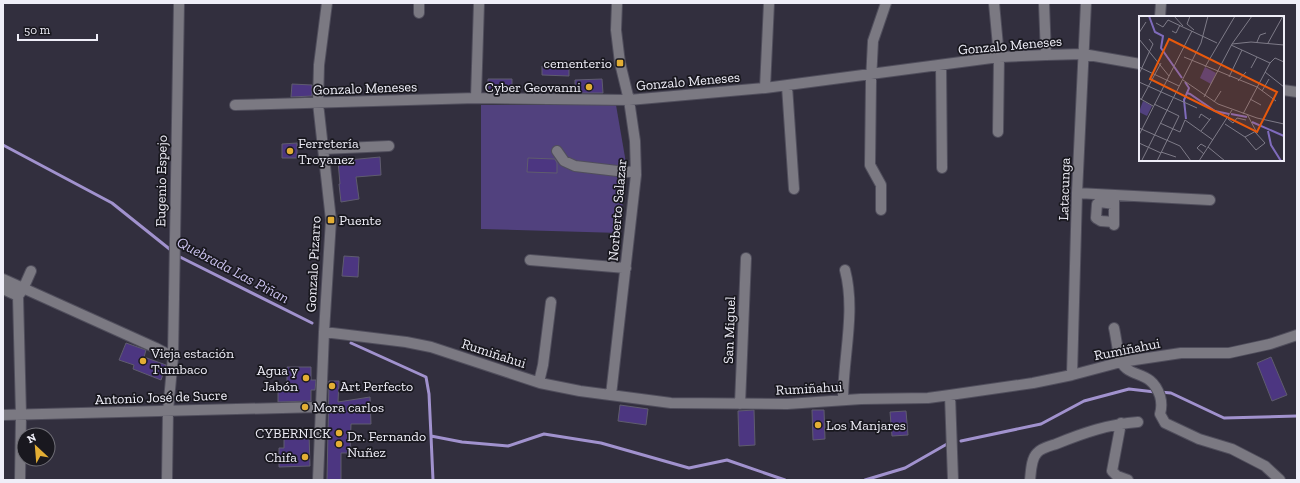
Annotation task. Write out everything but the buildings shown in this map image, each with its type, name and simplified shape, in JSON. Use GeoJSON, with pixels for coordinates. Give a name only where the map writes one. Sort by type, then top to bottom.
{"type":"FeatureCollection","features":[{"type":"Feature","properties":{"kind":"street","name":"Eugenio Espejo"},"geometry":{"type":"LineString","coordinates":[[167,480],[168,412],[173,357],[179,3]]}},
{"type":"Feature","properties":{"kind":"street","name":"Gonzalo Pizarro"},"geometry":{"type":"LineString","coordinates":[[318,480],[320,407],[331,220],[318,104],[319,65],[327,3]]}},
{"type":"Feature","properties":{"kind":"street"},"geometry":{"type":"LineString","coordinates":[[476,98],[479,3]]}},
{"type":"Feature","properties":{"kind":"street","name":"Norberto Salazar"},"geometry":{"type":"LineString","coordinates":[[611,395],[636,170],[635,141],[629,100],[620,63],[616,30],[617,3]]}},
{"type":"Feature","properties":{"kind":"street"},"geometry":{"type":"LineString","coordinates":[[765,88],[769,3]]}},
{"type":"Feature","properties":{"kind":"street"},"geometry":{"type":"LineString","coordinates":[[881,210],[881,185],[870,165],[871,74],[873,41],[886,3]]}},
{"type":"Feature","properties":{"kind":"street"},"geometry":{"type":"LineString","coordinates":[[994,3],[999,57],[998,132]]}},
{"type":"Feature","properties":{"kind":"street"},"geometry":{"type":"LineString","coordinates":[[1044,3],[1046,55]]}},
{"type":"Feature","properties":{"kind":"street","name":"Latacunga"},"geometry":{"type":"LineString","coordinates":[[1072,375],[1077,193],[1086,3]]}},
{"type":"Feature","properties":{"kind":"street"},"geometry":{"type":"LineString","coordinates":[[1160,16],[1161,3]]}},
{"type":"Feature","properties":{"kind":"street","name":"Gonzalo Meneses"},"geometry":{"type":"LineString","coordinates":[[235,105],[318,104],[476,98],[629,100],[786,86],[999,57],[1083,54],[1139,64]]}},
{"type":"Feature","properties":{"kind":"street"},"geometry":{"type":"LineString","coordinates":[[941,65],[942,168]]}},
{"type":"Feature","properties":{"kind":"street"},"geometry":{"type":"LineString","coordinates":[[786,86],[794,189]]}},
{"type":"Feature","properties":{"kind":"street"},"geometry":{"type":"LineString","coordinates":[[1284,90],[1297,92]]}},
{"type":"Feature","properties":{"kind":"street"},"geometry":{"type":"LineString","coordinates":[[323,149],[388,146]]}},
{"type":"Feature","properties":{"kind":"street"},"geometry":{"type":"LineString","coordinates":[[557,151],[564,161],[575,166],[626,172],[636,170]]}},
{"type":"Feature","properties":{"kind":"street"},"geometry":{"type":"LineString","coordinates":[[1077,193],[1114,199],[1210,200]]}},
{"type":"Feature","properties":{"kind":"street"},"geometry":{"type":"LineString","coordinates":[[1114,199],[1114,224],[1100,221],[1096,218],[1097,204],[1114,199]]}},
{"type":"Feature","properties":{"kind":"street","name":"San Miguel"},"geometry":{"type":"LineString","coordinates":[[740,404],[746,258]]}},
{"type":"Feature","properties":{"kind":"street"},"geometry":{"type":"LineString","coordinates":[[530,260],[626,268]]}},
{"type":"Feature","properties":{"kind":"street"},"geometry":{"type":"LineString","coordinates":[[843,400],[843,382],[850,301],[845,270]]}},
{"type":"Feature","properties":{"kind":"street"},"geometry":{"type":"LineString","coordinates":[[20,480],[20,292],[31,271]]}},
{"type":"Feature","properties":{"kind":"street"},"geometry":{"type":"LineString","coordinates":[[3,279],[20,292]]}},
{"type":"Feature","properties":{"kind":"street"},"geometry":{"type":"LineString","coordinates":[[3,289],[20,292],[156,348],[173,357]]}},
{"type":"Feature","properties":{"kind":"street"},"geometry":{"type":"LineString","coordinates":[[539,382],[543,365],[551,302]]}},
{"type":"Feature","properties":{"kind":"street"},"geometry":{"type":"LineString","coordinates":[[1114,328],[1121,362],[1129,370],[1149,379],[1157,388],[1162,407],[1160,414],[1165,423],[1199,438],[1232,449],[1265,466],[1280,480]]}},
{"type":"Feature","properties":{"kind":"street","name":"Rumiñahui"},"geometry":{"type":"LineString","coordinates":[[324,332],[406,342],[431,347],[539,382],[580,391],[672,403],[740,404],[787,404],[843,400],[928,398],[1033,383],[1072,375],[1121,362],[1181,353],[1229,353],[1270,344],[1297,335]]}},
{"type":"Feature","properties":{"kind":"street"},"geometry":{"type":"LineString","coordinates":[[950,395],[953,480]]}},
{"type":"Feature","properties":{"kind":"street","name":"Antonio José de Sucre"},"geometry":{"type":"LineString","coordinates":[[3,415],[320,407]]}},
{"type":"Feature","properties":{"kind":"street"},"geometry":{"type":"LineString","coordinates":[[1030,480],[1033,458],[1043,449],[1082,434],[1121,423],[1138,422]]}},
{"type":"Feature","properties":{"kind":"street"},"geometry":{"type":"LineString","coordinates":[[1121,423],[1112,470],[1117,476],[1128,480]]}},
{"type":"Feature","properties":{"kind":"shaded area"},"geometry":{"type":"Polygon","coordinates":[[[481,105],[616,105],[626,163],[620,233],[481,229],[481,105]]]}},
{"type":"Feature","properties":{"kind":"waterway","name":"Quebrada Las Piñan"},"geometry":{"type":"LineString","coordinates":[[3,145],[112,203],[172,251]]}},
{"type":"Feature","properties":{"kind":"waterway","name":"Quebrada Las Piñan"},"geometry":{"type":"LineString","coordinates":[[178,256],[312,323]]}},
{"type":"Feature","properties":{"kind":"waterway"},"geometry":{"type":"LineString","coordinates":[[351,343],[426,377],[429,394],[431,436],[462,442],[508,446],[544,434],[601,443],[689,468],[727,460],[785,480]]}},
{"type":"Feature","properties":{"kind":"waterway"},"geometry":{"type":"LineString","coordinates":[[961,441],[1041,424],[1084,401],[1129,389],[1155,392]]}},
{"type":"Feature","properties":{"kind":"waterway"},"geometry":{"type":"LineString","coordinates":[[1160,392],[1171,393],[1224,418],[1297,416]]}},
{"type":"Feature","properties":{"kind":"waterway"},"geometry":{"type":"LineString","coordinates":[[431,436],[433,480]]}},
{"type":"Feature","properties":{"kind":"waterway"},"geometry":{"type":"LineString","coordinates":[[865,480],[905,468],[947,444]]}},
{"type":"Feature","properties":{"kind":"place","name":"cementerio"},"geometry":{"type":"Point","coordinates":[620,63]}},
{"type":"Feature","properties":{"kind":"place","name":"Cyber Geovanni"},"geometry":{"type":"Point","coordinates":[589,87]}},
{"type":"Feature","properties":{"kind":"place","name":"Ferretería Troyanez"},"geometry":{"type":"Point","coordinates":[290,151]}},
{"type":"Feature","properties":{"kind":"place","name":"Puente"},"geometry":{"type":"Point","coordinates":[331,220]}},
{"type":"Feature","properties":{"kind":"place","name":"Vieja estación Tumbaco"},"geometry":{"type":"Point","coordinates":[143,361]}},
{"type":"Feature","properties":{"kind":"place","name":"Agua y Jabón"},"geometry":{"type":"Point","coordinates":[306,378]}},
{"type":"Feature","properties":{"kind":"place","name":"Art Perfecto"},"geometry":{"type":"Point","coordinates":[332,386]}},
{"type":"Feature","properties":{"kind":"place","name":"Mora carlos"},"geometry":{"type":"Point","coordinates":[305,407]}},
{"type":"Feature","properties":{"kind":"place","name":"Los Manjares"},"geometry":{"type":"Point","coordinates":[818,425]}},
{"type":"Feature","properties":{"kind":"place","name":"CYBERNICK"},"geometry":{"type":"Point","coordinates":[339,433]}},
{"type":"Feature","properties":{"kind":"place","name":"Dr. Fernando Nuñez"},"geometry":{"type":"Point","coordinates":[339,444]}},
{"type":"Feature","properties":{"kind":"place","name":"Chifa"},"geometry":{"type":"Point","coordinates":[305,457]}}]}
